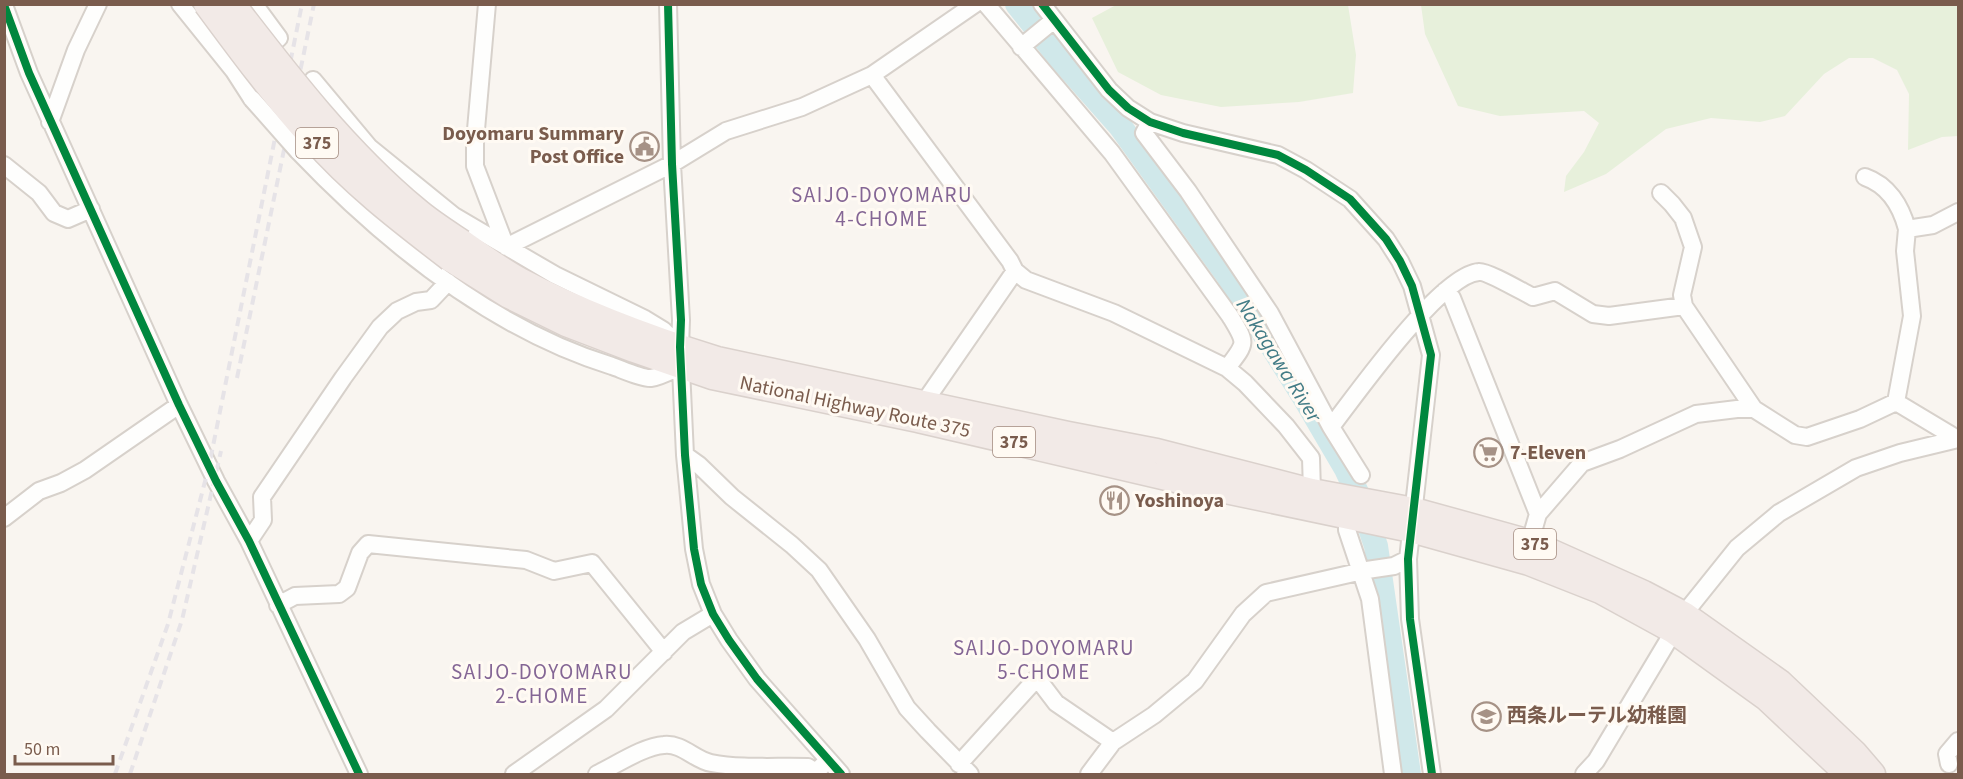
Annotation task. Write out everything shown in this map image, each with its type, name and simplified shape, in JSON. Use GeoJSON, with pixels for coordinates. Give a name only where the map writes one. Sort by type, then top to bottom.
{"type":"FeatureCollection","features":[{"type":"Feature","properties":{"kind":"highway","name":"National Highway Route 375"},"geometry":{"type":"LineString","coordinates":[[206,4],[249,62],[312,139],[356,182],[406,225],[454,261],[509,296],[566,324],[680,357],[717,359],[923,404],[1157,451],[1318,492],[1379,513],[1530,542],[1644,593],[1766,698],[1847,774]]}},
{"type":"Feature","properties":{"kind":"highway","name":"National Highway Route 375"},"geometry":{"type":"LineString","coordinates":[[233,4],[314,105],[366,163],[417,210],[454,261]]}},
{"type":"Feature","properties":{"kind":"highway","name":"National Highway Route 375"},"geometry":{"type":"LineString","coordinates":[[680,357],[712,377],[918,420],[1197,485],[1347,517],[1379,513]]}},
{"type":"Feature","properties":{"kind":"highway","name":"National Highway Route 375"},"geometry":{"type":"LineString","coordinates":[[1413,520],[1573,580],[1634,608],[1679,622],[1780,682],[1874,774]]}},
{"type":"Feature","properties":{"kind":"street"},"geometry":{"type":"LineString","coordinates":[[50,122],[76,50],[98,4]]}},
{"type":"Feature","properties":{"kind":"street"},"geometry":{"type":"LineString","coordinates":[[180,4],[234,71],[252,99],[333,188],[420,261],[454,261]]}},
{"type":"Feature","properties":{"kind":"street"},"geometry":{"type":"LineString","coordinates":[[234,71],[279,38],[254,4]]}},
{"type":"Feature","properties":{"kind":"street"},"geometry":{"type":"LineString","coordinates":[[487,4],[474,141],[475,166],[506,247]]}},
{"type":"Feature","properties":{"kind":"street"},"geometry":{"type":"LineString","coordinates":[[668,4],[672,164],[681,320],[680,357],[685,455],[694,549],[701,584],[713,614],[757,679],[841,774]]}},
{"type":"Feature","properties":{"kind":"street"},"geometry":{"type":"LineString","coordinates":[[506,247],[672,164],[726,132],[802,107],[872,75],[975,4]]}},
{"type":"Feature","properties":{"kind":"street"},"geometry":{"type":"LineString","coordinates":[[986,4],[1112,153],[1230,316],[1243,338],[1243,347],[1227,368]]}},
{"type":"Feature","properties":{"kind":"street"},"geometry":{"type":"LineString","coordinates":[[1042,4],[1051,23],[1109,90],[1128,108],[1150,122],[1183,133],[1278,155],[1350,199],[1386,239],[1400,261],[1422,315],[1431,355],[1413,520],[1401,562],[1432,774]]}},
{"type":"Feature","properties":{"kind":"street"},"geometry":{"type":"LineString","coordinates":[[4,5],[29,74],[179,405],[216,481],[249,541],[359,774]]}},
{"type":"Feature","properties":{"kind":"street"},"geometry":{"type":"LineString","coordinates":[[1021,47],[1051,23]]}},
{"type":"Feature","properties":{"kind":"street"},"geometry":{"type":"LineString","coordinates":[[872,75],[983,223],[1015,271],[1026,280],[1114,313],[1227,368],[1286,426],[1311,458],[1318,492]]}},
{"type":"Feature","properties":{"kind":"street"},"geometry":{"type":"LineString","coordinates":[[313,80],[369,147],[454,216],[555,275],[663,330],[680,357]]}},
{"type":"Feature","properties":{"kind":"street"},"geometry":{"type":"LineString","coordinates":[[1150,122],[1144,133],[1188,191],[1270,313],[1331,427],[1361,475]]}},
{"type":"Feature","properties":{"kind":"street"},"geometry":{"type":"LineString","coordinates":[[333,188],[369,147]]}},
{"type":"Feature","properties":{"kind":"street"},"geometry":{"type":"LineString","coordinates":[[4,165],[39,193],[54,213],[68,219],[91,209]]}},
{"type":"Feature","properties":{"kind":"street"},"geometry":{"type":"LineString","coordinates":[[1865,177],[1872,179],[1891,194],[1904,216],[1907,229],[1905,251],[1912,316],[1896,402]]}},
{"type":"Feature","properties":{"kind":"street"},"geometry":{"type":"LineString","coordinates":[[1661,193],[1683,218],[1693,247],[1682,295],[1684,306],[1754,409],[1795,435],[1807,437],[1860,419],[1896,402]]}},
{"type":"Feature","properties":{"kind":"street"},"geometry":{"type":"LineString","coordinates":[[1907,229],[1933,225],[1959,212]]}},
{"type":"Feature","properties":{"kind":"street"},"geometry":{"type":"LineString","coordinates":[[420,261],[454,216]]}},
{"type":"Feature","properties":{"kind":"street"},"geometry":{"type":"LineString","coordinates":[[249,541],[263,520],[262,497],[380,327],[397,311],[416,302],[431,300],[454,261]]}},
{"type":"Feature","properties":{"kind":"street"},"geometry":{"type":"LineString","coordinates":[[923,404],[1015,271]]}},
{"type":"Feature","properties":{"kind":"street"},"geometry":{"type":"LineString","coordinates":[[1331,427],[1422,315],[1466,275],[1481,271],[1533,297],[1555,291],[1593,314],[1609,316],[1684,306]]}},
{"type":"Feature","properties":{"kind":"street"},"geometry":{"type":"LineString","coordinates":[[1446,291],[1452,298],[1538,514]]}},
{"type":"Feature","properties":{"kind":"street"},"geometry":{"type":"LineString","coordinates":[[1896,402],[1957,439]]}},
{"type":"Feature","properties":{"kind":"street"},"geometry":{"type":"LineString","coordinates":[[4,518],[39,491],[61,483],[85,470],[179,405]]}},
{"type":"Feature","properties":{"kind":"street"},"geometry":{"type":"LineString","coordinates":[[1530,542],[1538,514],[1582,463],[1620,449],[1696,414],[1754,409]]}},
{"type":"Feature","properties":{"kind":"street"},"geometry":{"type":"LineString","coordinates":[[1584,774],[1596,761],[1679,622],[1737,548],[1779,513],[1856,468],[1900,453],[1957,439]]}},
{"type":"Feature","properties":{"kind":"street"},"geometry":{"type":"LineString","coordinates":[[685,455],[699,465],[732,497],[792,544],[819,570],[867,639],[908,708],[965,769],[1037,678],[1056,703],[1113,742]]}},
{"type":"Feature","properties":{"kind":"street"},"geometry":{"type":"LineString","coordinates":[[1347,517],[1347,530],[1364,571],[1370,599],[1393,774]]}},
{"type":"Feature","properties":{"kind":"street"},"geometry":{"type":"LineString","coordinates":[[278,604],[295,596],[339,594],[347,588],[360,553],[368,544],[526,560],[554,571],[592,563],[664,652]]}},
{"type":"Feature","properties":{"kind":"street"},"geometry":{"type":"LineString","coordinates":[[1089,774],[1113,742],[1154,715],[1195,681],[1244,614],[1266,593],[1401,562]]}},
{"type":"Feature","properties":{"kind":"street"},"geometry":{"type":"LineString","coordinates":[[514,774],[606,709],[683,632],[713,614]]}},
{"type":"Feature","properties":{"kind":"street"},"geometry":{"type":"LineString","coordinates":[[1949,764],[1947,754],[1959,741]]}},
{"type":"Feature","properties":{"kind":"street"},"geometry":{"type":"LineString","coordinates":[[597,774],[656,746],[668,744],[688,751],[707,762],[726,766],[808,766],[816,772],[828,760]]}},
{"type":"Feature","properties":{"kind":"green space"},"geometry":{"type":"Polygon","coordinates":[[[1116,5],[1348,5],[1356,55],[1353,93],[1299,102],[1221,107],[1161,95],[1118,72],[1092,18],[1116,5]]]}},
{"type":"Feature","properties":{"kind":"green space"},"geometry":{"type":"Polygon","coordinates":[[[1421,5],[1958,5],[1958,136],[1942,137],[1908,150],[1909,94],[1897,70],[1873,58],[1849,58],[1824,74],[1785,116],[1760,122],[1711,118],[1666,129],[1606,174],[1564,192],[1566,176],[1584,152],[1599,123],[1584,111],[1500,116],[1458,106],[1425,34],[1421,5]]]}},
{"type":"Feature","properties":{"kind":"waterway","name":"Nakagawa River"},"geometry":{"type":"LineString","coordinates":[[1017,4],[1059,57],[1120,126],[1226,273],[1346,469],[1360,499],[1376,546],[1409,774]]}},
{"type":"Feature","properties":{"kind":"railway"},"geometry":{"type":"LineString","coordinates":[[115,774],[168,624],[209,466],[302,4]]}},
{"type":"Feature","properties":{"kind":"railway"},"geometry":{"type":"LineString","coordinates":[[237,378],[314,4]]}},
{"type":"Feature","properties":{"kind":"railway"},"geometry":{"type":"LineString","coordinates":[[130,774],[182,620],[221,451]]}},
{"type":"Feature","properties":{"kind":"cycle path"},"geometry":{"type":"LineString","coordinates":[[668,4],[672,164],[681,320],[685,455],[694,549],[701,584],[713,614],[757,679],[841,774]]}},
{"type":"Feature","properties":{"kind":"cycle path"},"geometry":{"type":"LineString","coordinates":[[1042,4],[1109,90],[1128,108],[1150,122],[1183,133],[1278,155],[1306,170],[1350,199],[1386,239],[1400,261],[1412,286],[1431,355],[1408,559],[1410,619],[1432,774]]}},
{"type":"Feature","properties":{"kind":"cycle path"},"geometry":{"type":"LineString","coordinates":[[4,5],[29,73],[179,405],[216,481],[249,541],[359,774]]}},
{"type":"Feature","properties":{"kind":"place","name":"Doyomaru Summary Post Office"},"geometry":{"type":"Point","coordinates":[645,146]}},
{"type":"Feature","properties":{"kind":"place","name":"7-Eleven"},"geometry":{"type":"Point","coordinates":[1489,453]}},
{"type":"Feature","properties":{"kind":"place","name":"Yoshinoya"},"geometry":{"type":"Point","coordinates":[1114,501]}},
{"type":"Feature","properties":{"kind":"place","name":"西条ルーテル幼稚園"},"geometry":{"type":"Point","coordinates":[1486,716]}},
{"type":"Feature","properties":{"kind":"district","name":"SAIJO-DOYOMARU 4-CHOME"},"geometry":{"type":"Point","coordinates":[882,207]}},
{"type":"Feature","properties":{"kind":"district","name":"SAIJO-DOYOMARU 5-CHOME"},"geometry":{"type":"Point","coordinates":[1044,660]}},
{"type":"Feature","properties":{"kind":"district","name":"SAIJO-DOYOMARU 2-CHOME"},"geometry":{"type":"Point","coordinates":[542,684]}}]}
